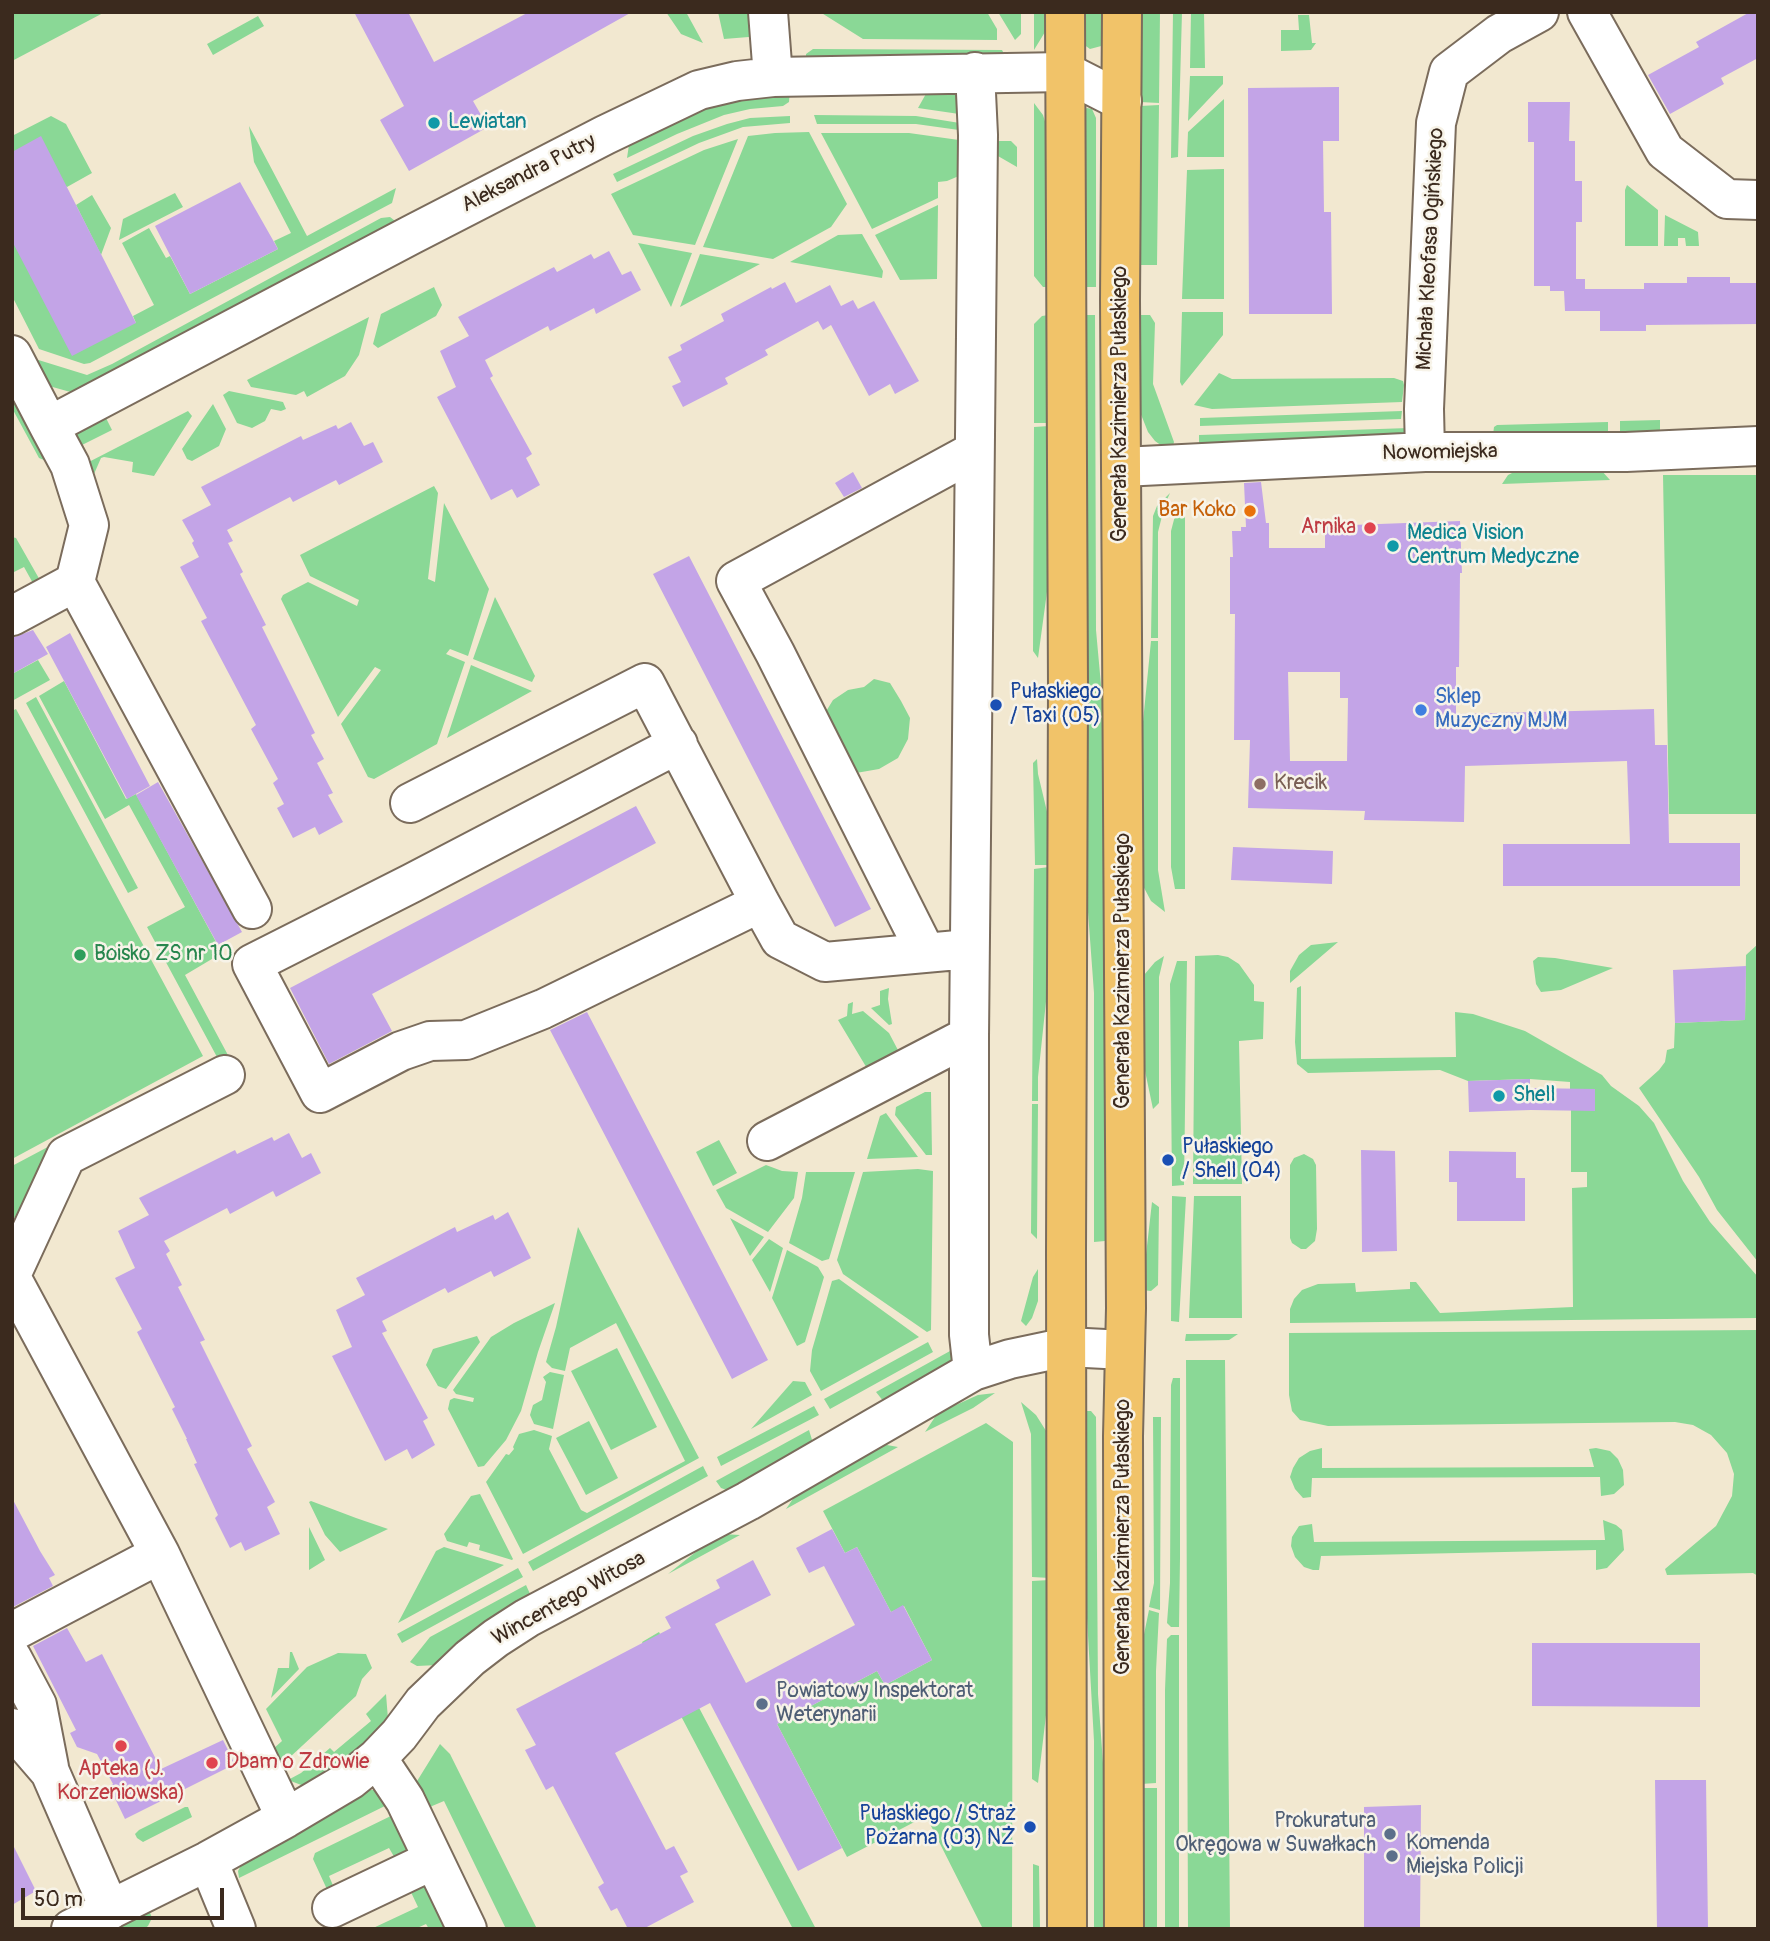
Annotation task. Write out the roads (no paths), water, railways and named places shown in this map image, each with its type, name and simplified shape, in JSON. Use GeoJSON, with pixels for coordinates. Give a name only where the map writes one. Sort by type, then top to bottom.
{"type":"FeatureCollection","features":[{"type":"Feature","properties":{"kind":"main road"},"geometry":{"type":"LineString","coordinates":[[1065,12],[1068,660],[1067,1929]]}},
{"type":"Feature","properties":{"kind":"main road","name":"Generała Kazimierza Pułaskiego"},"geometry":{"type":"LineString","coordinates":[[1122,12],[1120,300],[1126,1308],[1124,1929]]}},
{"type":"Feature","properties":{"kind":"street"},"geometry":{"type":"LineString","coordinates":[[768,12],[773,77]]}},
{"type":"Feature","properties":{"kind":"street","name":"Michała Kleofasa Ogińskiego"},"geometry":{"type":"LineString","coordinates":[[1425,452],[1425,387],[1436,123],[1448,72],[1499,34],[1539,12]]}},
{"type":"Feature","properties":{"kind":"street"},"geometry":{"type":"LineString","coordinates":[[1587,12],[1665,151],[1727,199],[1758,200]]}},
{"type":"Feature","properties":{"kind":"street"},"geometry":{"type":"LineString","coordinates":[[972,1371],[969,1335],[969,1036],[978,135],[975,72]]}},
{"type":"Feature","properties":{"kind":"street","name":"Aleksandra Putry"},"geometry":{"type":"LineString","coordinates":[[49,426],[283,301],[605,135],[699,90],[737,81],[773,77],[1065,72],[1122,101]]}},
{"type":"Feature","properties":{"kind":"street"},"geometry":{"type":"LineString","coordinates":[[12,355],[70,465],[89,524],[75,582],[252,909]]}},
{"type":"Feature","properties":{"kind":"street","name":"Nowomiejska"},"geometry":{"type":"LineString","coordinates":[[1122,467],[1425,452],[1626,452],[1758,446]]}},
{"type":"Feature","properties":{"kind":"street"},"geometry":{"type":"LineString","coordinates":[[926,953],[736,581],[973,452]]}},
{"type":"Feature","properties":{"kind":"street"},"geometry":{"type":"LineString","coordinates":[[12,616],[75,582]]}},
{"type":"Feature","properties":{"kind":"street"},"geometry":{"type":"LineString","coordinates":[[410,803],[645,683],[780,939],[825,962],[970,949]]}},
{"type":"Feature","properties":{"kind":"street"},"geometry":{"type":"LineString","coordinates":[[678,744],[252,964],[320,1093],[401,1051],[430,1041],[466,1040],[544,1009],[760,903]]}},
{"type":"Feature","properties":{"kind":"street"},"geometry":{"type":"LineString","coordinates":[[767,1141],[969,1036]]}},
{"type":"Feature","properties":{"kind":"street"},"geometry":{"type":"LineString","coordinates":[[12,1273],[66,1156],[225,1075]]}},
{"type":"Feature","properties":{"kind":"street"},"geometry":{"type":"LineString","coordinates":[[12,1279],[160,1554],[286,1818]]}},
{"type":"Feature","properties":{"kind":"street","name":"Wincentego Witosa"},"geometry":{"type":"LineString","coordinates":[[71,1929],[208,1861],[350,1780],[377,1758],[399,1735],[423,1703],[470,1658],[527,1618],[748,1501],[972,1371],[1010,1359],[1067,1347],[1124,1350]]}},
{"type":"Feature","properties":{"kind":"street"},"geometry":{"type":"LineString","coordinates":[[12,1632],[160,1554]]}},
{"type":"Feature","properties":{"kind":"street"},"geometry":{"type":"LineString","coordinates":[[12,1658],[37,1706],[50,1772],[110,1910]]}},
{"type":"Feature","properties":{"kind":"street"},"geometry":{"type":"LineString","coordinates":[[12,1728],[50,1772]]}},
{"type":"Feature","properties":{"kind":"street"},"geometry":{"type":"LineString","coordinates":[[377,1758],[405,1800],[467,1929]]}},
{"type":"Feature","properties":{"kind":"street"},"geometry":{"type":"LineString","coordinates":[[332,1908],[433,1860]]}},
{"type":"Feature","properties":{"kind":"street"},"geometry":{"type":"LineString","coordinates":[[208,1861],[236,1929]]}},
{"type":"Feature","properties":{"kind":"place","name":"Lewiatan"},"geometry":{"type":"Point","coordinates":[434,123]}},
{"type":"Feature","properties":{"kind":"place","name":"Bar Koko"},"geometry":{"type":"Point","coordinates":[1250,511]}},
{"type":"Feature","properties":{"kind":"place","name":"Arnika"},"geometry":{"type":"Point","coordinates":[1370,528]}},
{"type":"Feature","properties":{"kind":"place","name":"Medica Vision Centrum Medyczne"},"geometry":{"type":"Point","coordinates":[1393,546]}},
{"type":"Feature","properties":{"kind":"place","name":"Pułaskiego / Taxi (05)"},"geometry":{"type":"Point","coordinates":[996,705]}},
{"type":"Feature","properties":{"kind":"place","name":"Sklep Muzyczny MJM"},"geometry":{"type":"Point","coordinates":[1421,710]}},
{"type":"Feature","properties":{"kind":"place","name":"Krecik"},"geometry":{"type":"Point","coordinates":[1260,784]}},
{"type":"Feature","properties":{"kind":"place","name":"Boisko ZS nr 10"},"geometry":{"type":"Point","coordinates":[80,955]}},
{"type":"Feature","properties":{"kind":"place","name":"Shell"},"geometry":{"type":"Point","coordinates":[1499,1096]}},
{"type":"Feature","properties":{"kind":"place","name":"Pułaskiego / Shell (04)"},"geometry":{"type":"Point","coordinates":[1168,1160]}},
{"type":"Feature","properties":{"kind":"place","name":"Powiatowy Inspektorat Weterynarii"},"geometry":{"type":"Point","coordinates":[762,1704]}},
{"type":"Feature","properties":{"kind":"place","name":"Apteka (J. Korzeniowska)"},"geometry":{"type":"Point","coordinates":[121,1746]}},
{"type":"Feature","properties":{"kind":"place","name":"Dbam o Zdrowie"},"geometry":{"type":"Point","coordinates":[212,1763]}},
{"type":"Feature","properties":{"kind":"place","name":"Pułaskiego / Straż Pożarna (03) NŻ"},"geometry":{"type":"Point","coordinates":[1030,1827]}},
{"type":"Feature","properties":{"kind":"place","name":"Prokuratura Okręgowa w Suwałkach"},"geometry":{"type":"Point","coordinates":[1390,1834]}},
{"type":"Feature","properties":{"kind":"place","name":"Komenda Miejska Policji"},"geometry":{"type":"Point","coordinates":[1392,1856]}}]}
